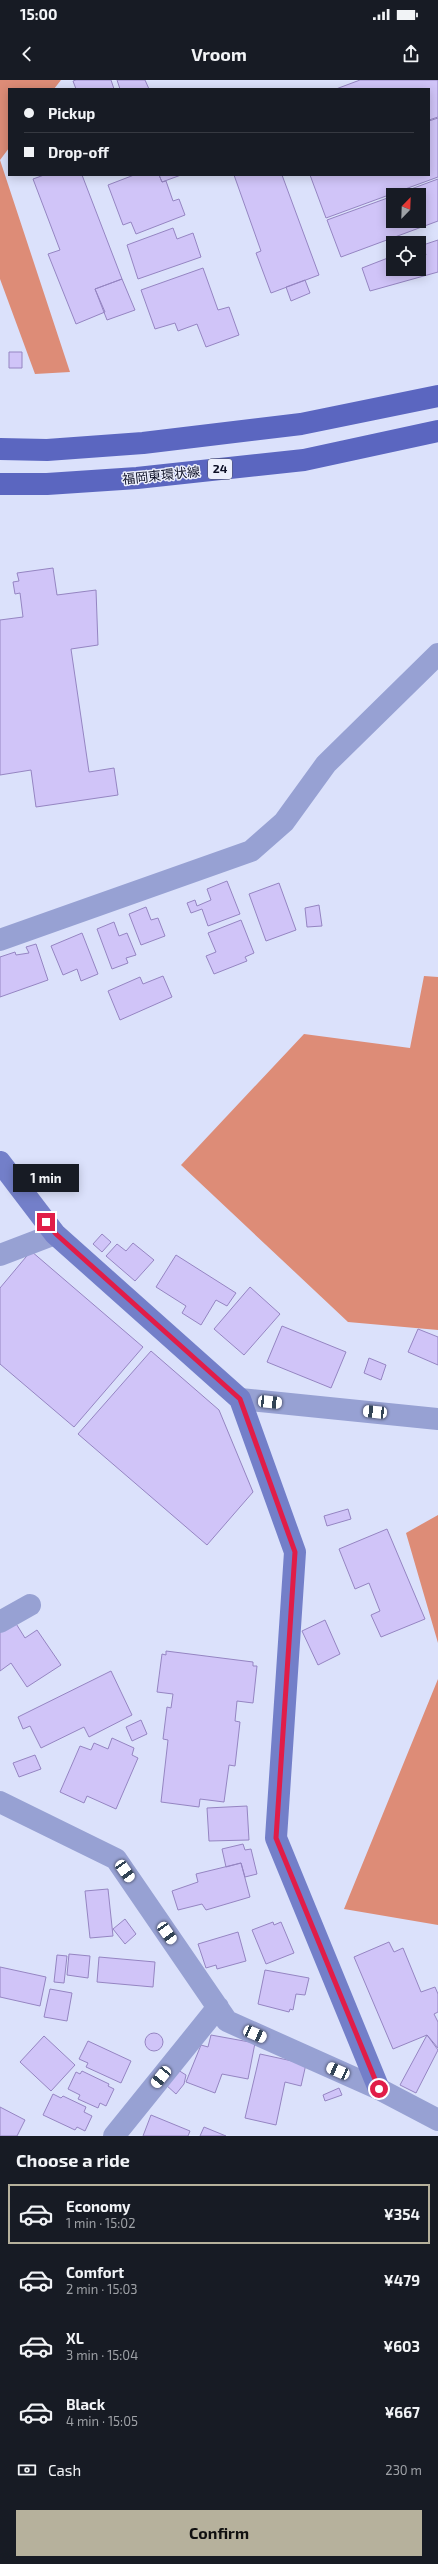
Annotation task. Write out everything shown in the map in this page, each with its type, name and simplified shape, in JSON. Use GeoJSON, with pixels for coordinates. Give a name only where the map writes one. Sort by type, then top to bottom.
{"type":"FeatureCollection","features":[{"type":"Feature","properties":{"kind":"main road"},"geometry":{"type":"LineString","coordinates":[[0,450],[48,450],[143,443],[270,428],[301,424],[438,396]]}},
{"type":"Feature","properties":{"kind":"main road","name":"福岡東環状線"},"geometry":{"type":"LineString","coordinates":[[0,484],[47,484],[137,478],[304,460],[438,431]]}},
{"type":"Feature","properties":{"kind":"street"},"geometry":{"type":"LineString","coordinates":[[0,940],[250,852],[284,822],[326,764],[438,654]]}},
{"type":"Feature","properties":{"kind":"street"},"geometry":{"type":"LineString","coordinates":[[0,1162],[56,1234],[240,1399],[295,1552],[276,1838],[379,2089]]}},
{"type":"Feature","properties":{"kind":"street"},"geometry":{"type":"LineString","coordinates":[[0,1255],[56,1234]]}},
{"type":"Feature","properties":{"kind":"street"},"geometry":{"type":"LineString","coordinates":[[240,1399],[438,1419]]}},
{"type":"Feature","properties":{"kind":"street"},"geometry":{"type":"LineString","coordinates":[[0,1622],[30,1605]]}},
{"type":"Feature","properties":{"kind":"street"},"geometry":{"type":"LineString","coordinates":[[0,1802],[116,1859],[227,2021],[379,2089],[438,2120]]}},
{"type":"Feature","properties":{"kind":"street"},"geometry":{"type":"LineString","coordinates":[[114,2136],[218,2007]]}},
{"type":"Feature","properties":{"kind":"shaded area"},"geometry":{"type":"Polygon","coordinates":[[[0,80],[61,80],[55,88],[8,88],[8,149],[0,160],[0,80]]]}},
{"type":"Feature","properties":{"kind":"shaded area"},"geometry":{"type":"Polygon","coordinates":[[[0,160],[70,372],[35,374],[0,279],[0,160]]]}},
{"type":"Feature","properties":{"kind":"shaded area"},"geometry":{"type":"Polygon","coordinates":[[[424,976],[438,977],[438,1330],[348,1322],[181,1165],[304,1034],[410,1048],[424,976]]]}},
{"type":"Feature","properties":{"kind":"shaded area"},"geometry":{"type":"Polygon","coordinates":[[[438,1515],[438,1643],[406,1533],[438,1515]]]}},
{"type":"Feature","properties":{"kind":"shaded area"},"geometry":{"type":"Polygon","coordinates":[[[438,1679],[438,1925],[344,1909],[438,1679]]]}},
{"type":"Feature","properties":{"kind":"building"},"geometry":{"type":"Polygon","coordinates":[[[111,80],[114,88],[76,88],[73,81],[111,80]]]}},
{"type":"Feature","properties":{"kind":"building"},"geometry":{"type":"Polygon","coordinates":[[[117,80],[145,80],[149,88],[120,88],[117,80]]]}},
{"type":"Feature","properties":{"kind":"building"},"geometry":{"type":"Polygon","coordinates":[[[360,80],[438,80],[438,117],[430,120],[430,88],[339,88],[360,80]]]}},
{"type":"Feature","properties":{"kind":"building"},"geometry":{"type":"Polygon","coordinates":[[[438,118],[438,177],[408,188],[386,188],[386,196],[326,218],[310,176],[430,176],[430,121],[438,118]]]}},
{"type":"Feature","properties":{"kind":"building"},"geometry":{"type":"Polygon","coordinates":[[[41,176],[82,176],[122,279],[95,289],[105,312],[76,324],[48,254],[60,250],[33,179],[41,176]]]}},
{"type":"Feature","properties":{"kind":"building"},"geometry":{"type":"Polygon","coordinates":[[[131,176],[159,176],[162,182],[166,181],[173,201],[179,199],[185,215],[136,234],[131,222],[123,225],[108,185],[131,176]]]}},
{"type":"Feature","properties":{"kind":"building"},"geometry":{"type":"Polygon","coordinates":[[[159,176],[178,176],[162,182],[159,176]]]}},
{"type":"Feature","properties":{"kind":"building"},"geometry":{"type":"Polygon","coordinates":[[[234,176],[282,176],[319,275],[271,293],[256,253],[261,251],[234,176]]]}},
{"type":"Feature","properties":{"kind":"building"},"geometry":{"type":"Polygon","coordinates":[[[438,179],[438,221],[426,225],[426,188],[414,188],[438,179]]]}},
{"type":"Feature","properties":{"kind":"building"},"geometry":{"type":"Polygon","coordinates":[[[386,199],[386,228],[419,228],[398,236],[386,236],[386,240],[341,257],[327,220],[386,199]]]}},
{"type":"Feature","properties":{"kind":"building"},"geometry":{"type":"Polygon","coordinates":[[[173,228],[177,239],[193,233],[201,257],[138,279],[127,245],[173,228]]]}},
{"type":"Feature","properties":{"kind":"building"},"geometry":{"type":"Polygon","coordinates":[[[438,240],[438,272],[426,275],[426,255],[426,244],[438,240]]]}},
{"type":"Feature","properties":{"kind":"building"},"geometry":{"type":"Polygon","coordinates":[[[386,259],[386,276],[424,276],[370,291],[362,268],[386,259]]]}},
{"type":"Feature","properties":{"kind":"building"},"geometry":{"type":"Polygon","coordinates":[[[203,268],[218,310],[229,307],[239,335],[206,347],[197,324],[178,331],[175,323],[155,329],[141,290],[203,268]]]}},
{"type":"Feature","properties":{"kind":"building"},"geometry":{"type":"Polygon","coordinates":[[[122,279],[135,310],[107,320],[95,289],[122,279]]]}},
{"type":"Feature","properties":{"kind":"building"},"geometry":{"type":"Polygon","coordinates":[[[305,280],[310,293],[291,301],[286,287],[305,280]]]}},
{"type":"Feature","properties":{"kind":"building"},"geometry":{"type":"Polygon","coordinates":[[[9,352],[22,352],[22,368],[9,368],[9,352]]]}},
{"type":"Feature","properties":{"kind":"building"},"geometry":{"type":"Polygon","coordinates":[[[53,568],[57,595],[96,590],[98,645],[71,649],[89,772],[114,768],[118,795],[36,807],[31,770],[0,775],[0,620],[23,617],[20,593],[15,594],[13,582],[19,581],[17,573],[53,568]]]}},
{"type":"Feature","properties":{"kind":"building"},"geometry":{"type":"Polygon","coordinates":[[[227,881],[240,914],[208,926],[202,909],[191,913],[187,903],[195,900],[197,906],[211,900],[207,889],[227,881]]]}},
{"type":"Feature","properties":{"kind":"building"},"geometry":{"type":"Polygon","coordinates":[[[279,883],[296,930],[266,941],[249,894],[279,883]]]}},
{"type":"Feature","properties":{"kind":"building"},"geometry":{"type":"Polygon","coordinates":[[[319,905],[322,926],[307,927],[305,908],[319,905]]]}},
{"type":"Feature","properties":{"kind":"building"},"geometry":{"type":"Polygon","coordinates":[[[146,907],[151,920],[158,918],[165,936],[141,945],[129,914],[146,907]]]}},
{"type":"Feature","properties":{"kind":"building"},"geometry":{"type":"Polygon","coordinates":[[[241,920],[254,953],[245,957],[247,961],[214,974],[206,956],[216,952],[208,933],[241,920]]]}},
{"type":"Feature","properties":{"kind":"building"},"geometry":{"type":"Polygon","coordinates":[[[114,922],[119,936],[127,933],[136,955],[126,958],[128,963],[112,969],[97,929],[114,922]]]}},
{"type":"Feature","properties":{"kind":"building"},"geometry":{"type":"Polygon","coordinates":[[[82,933],[98,974],[81,981],[77,969],[63,975],[51,946],[82,933]]]}},
{"type":"Feature","properties":{"kind":"building"},"geometry":{"type":"Polygon","coordinates":[[[36,944],[48,980],[0,997],[0,957],[15,952],[16,955],[29,953],[26,947],[36,944]]]}},
{"type":"Feature","properties":{"kind":"building"},"geometry":{"type":"Polygon","coordinates":[[[163,976],[172,997],[120,1020],[108,991],[140,977],[143,984],[163,976]]]}},
{"type":"Feature","properties":{"kind":"building"},"geometry":{"type":"Polygon","coordinates":[[[102,1234],[111,1242],[102,1252],[93,1244],[102,1234]]]}},
{"type":"Feature","properties":{"kind":"building"},"geometry":{"type":"Polygon","coordinates":[[[133,1243],[154,1260],[135,1281],[106,1256],[117,1244],[126,1251],[133,1243]]]}},
{"type":"Feature","properties":{"kind":"building"},"geometry":{"type":"Polygon","coordinates":[[[31,1251],[143,1347],[74,1427],[0,1364],[0,1288],[31,1251]]]}},
{"type":"Feature","properties":{"kind":"building"},"geometry":{"type":"Polygon","coordinates":[[[176,1255],[236,1293],[227,1306],[216,1300],[201,1325],[182,1313],[186,1306],[156,1287],[176,1255]]]}},
{"type":"Feature","properties":{"kind":"building"},"geometry":{"type":"Polygon","coordinates":[[[250,1287],[280,1314],[244,1355],[214,1329],[250,1287]]]}},
{"type":"Feature","properties":{"kind":"building"},"geometry":{"type":"Polygon","coordinates":[[[282,1326],[346,1352],[331,1388],[267,1362],[282,1326]]]}},
{"type":"Feature","properties":{"kind":"building"},"geometry":{"type":"Polygon","coordinates":[[[418,1329],[438,1337],[438,1365],[408,1352],[418,1329]]]}},
{"type":"Feature","properties":{"kind":"building"},"geometry":{"type":"Polygon","coordinates":[[[151,1351],[219,1410],[253,1492],[207,1545],[78,1434],[151,1351]]]}},
{"type":"Feature","properties":{"kind":"building"},"geometry":{"type":"Polygon","coordinates":[[[369,1358],[386,1365],[381,1380],[364,1373],[369,1358]]]}},
{"type":"Feature","properties":{"kind":"building"},"geometry":{"type":"Polygon","coordinates":[[[348,1509],[351,1519],[327,1526],[324,1516],[348,1509]]]}},
{"type":"Feature","properties":{"kind":"building"},"geometry":{"type":"Polygon","coordinates":[[[387,1529],[425,1619],[381,1637],[371,1615],[380,1611],[369,1583],[355,1589],[339,1549],[387,1529]]]}},
{"type":"Feature","properties":{"kind":"building"},"geometry":{"type":"Polygon","coordinates":[[[325,1620],[340,1654],[318,1665],[302,1631],[325,1620]]]}},
{"type":"Feature","properties":{"kind":"building"},"geometry":{"type":"Polygon","coordinates":[[[15,1622],[25,1638],[37,1630],[61,1665],[27,1687],[11,1663],[0,1671],[0,1632],[15,1622]]]}},
{"type":"Feature","properties":{"kind":"building"},"geometry":{"type":"Polygon","coordinates":[[[166,1651],[253,1662],[253,1666],[257,1666],[253,1703],[237,1701],[235,1721],[240,1722],[235,1766],[229,1765],[224,1802],[200,1799],[199,1807],[161,1802],[168,1740],[163,1739],[167,1707],[171,1708],[173,1694],[157,1692],[162,1654],[166,1655],[166,1651]]]}},
{"type":"Feature","properties":{"kind":"building"},"geometry":{"type":"Polygon","coordinates":[[[111,1671],[132,1715],[89,1737],[84,1727],[41,1748],[30,1726],[23,1729],[18,1717],[111,1671]]]}},
{"type":"Feature","properties":{"kind":"building"},"geometry":{"type":"Polygon","coordinates":[[[141,1720],[147,1734],[132,1741],[126,1727],[141,1720]]]}},
{"type":"Feature","properties":{"kind":"building"},"geometry":{"type":"Polygon","coordinates":[[[112,1738],[134,1748],[132,1755],[138,1758],[116,1809],[87,1796],[84,1803],[60,1792],[80,1746],[91,1750],[94,1743],[108,1749],[112,1738]]]}},
{"type":"Feature","properties":{"kind":"building"},"geometry":{"type":"Polygon","coordinates":[[[35,1755],[41,1769],[19,1777],[13,1763],[35,1755]]]}},
{"type":"Feature","properties":{"kind":"building"},"geometry":{"type":"Polygon","coordinates":[[[247,1806],[249,1840],[209,1841],[207,1808],[247,1806]]]}},
{"type":"Feature","properties":{"kind":"building"},"geometry":{"type":"Polygon","coordinates":[[[243,1844],[245,1850],[251,1849],[257,1874],[245,1877],[241,1863],[226,1867],[222,1849],[243,1844]]]}},
{"type":"Feature","properties":{"kind":"building"},"geometry":{"type":"Polygon","coordinates":[[[241,1863],[250,1897],[206,1910],[202,1904],[178,1910],[172,1891],[198,1882],[196,1874],[241,1863]]]}},
{"type":"Feature","properties":{"kind":"building"},"geometry":{"type":"Polygon","coordinates":[[[108,1889],[113,1936],[90,1938],[85,1891],[108,1889]]]}},
{"type":"Feature","properties":{"kind":"building"},"geometry":{"type":"Polygon","coordinates":[[[125,1919],[136,1934],[125,1944],[113,1929],[125,1919]]]}},
{"type":"Feature","properties":{"kind":"building"},"geometry":{"type":"Polygon","coordinates":[[[273,1922],[274,1925],[281,1922],[294,1953],[266,1964],[252,1930],[273,1922]]]}},
{"type":"Feature","properties":{"kind":"building"},"geometry":{"type":"Polygon","coordinates":[[[238,1932],[246,1961],[217,1969],[216,1965],[206,1968],[198,1944],[238,1932]]]}},
{"type":"Feature","properties":{"kind":"building"},"geometry":{"type":"Polygon","coordinates":[[[389,1942],[394,1952],[403,1948],[421,1992],[435,1987],[438,1994],[438,2012],[434,2014],[438,2022],[438,2048],[427,2035],[393,2049],[354,1957],[389,1942]]]}},
{"type":"Feature","properties":{"kind":"building"},"geometry":{"type":"Polygon","coordinates":[[[69,1954],[90,1956],[88,1978],[67,1975],[69,1954]]]}},
{"type":"Feature","properties":{"kind":"building"},"geometry":{"type":"Polygon","coordinates":[[[57,1955],[67,1956],[64,1983],[54,1982],[57,1955]]]}},
{"type":"Feature","properties":{"kind":"building"},"geometry":{"type":"Polygon","coordinates":[[[99,1957],[155,1962],[153,1987],[97,1982],[99,1957]]]}},
{"type":"Feature","properties":{"kind":"building"},"geometry":{"type":"Polygon","coordinates":[[[0,1967],[46,1977],[40,2006],[0,1997],[0,1967]]]}},
{"type":"Feature","properties":{"kind":"building"},"geometry":{"type":"Polygon","coordinates":[[[265,1970],[309,1978],[305,1995],[296,1994],[293,2010],[290,2009],[289,2012],[258,2004],[265,1970]]]}},
{"type":"Feature","properties":{"kind":"building"},"geometry":{"type":"Polygon","coordinates":[[[50,1989],[72,1993],[67,2021],[44,2017],[50,1989]]]}},
{"type":"Feature","properties":{"kind":"building"},"geometry":{"type":"Polygon","coordinates":[[[154,2033],[160,2036],[163,2042],[160,2048],[154,2051],[148,2048],[145,2042],[148,2036],[154,2033]]]}},
{"type":"Feature","properties":{"kind":"building"},"geometry":{"type":"Polygon","coordinates":[[[211,2035],[255,2043],[248,2079],[222,2074],[215,2093],[186,2082],[201,2045],[208,2047],[211,2035]]]}},
{"type":"Feature","properties":{"kind":"building"},"geometry":{"type":"Polygon","coordinates":[[[427,2035],[438,2050],[416,2093],[400,2085],[427,2035]]]}},
{"type":"Feature","properties":{"kind":"building"},"geometry":{"type":"Polygon","coordinates":[[[44,2036],[75,2065],[51,2091],[20,2062],[44,2036]]]}},
{"type":"Feature","properties":{"kind":"building"},"geometry":{"type":"Polygon","coordinates":[[[88,2041],[131,2061],[121,2083],[86,2067],[88,2063],[79,2059],[88,2041]]]}},
{"type":"Feature","properties":{"kind":"building"},"geometry":{"type":"Polygon","coordinates":[[[260,2054],[306,2064],[301,2086],[285,2082],[276,2125],[245,2118],[260,2054]]]}},
{"type":"Feature","properties":{"kind":"building"},"geometry":{"type":"Polygon","coordinates":[[[178,2070],[186,2075],[184,2084],[176,2094],[166,2085],[178,2070]]]}},
{"type":"Feature","properties":{"kind":"building"},"geometry":{"type":"Polygon","coordinates":[[[82,2071],[109,2084],[108,2086],[114,2089],[106,2106],[100,2103],[98,2108],[78,2099],[80,2095],[68,2089],[76,2072],[80,2074],[82,2071]]]}},
{"type":"Feature","properties":{"kind":"building"},"geometry":{"type":"Polygon","coordinates":[[[339,2088],[342,2095],[325,2101],[323,2095],[339,2088]]]}},
{"type":"Feature","properties":{"kind":"building"},"geometry":{"type":"Polygon","coordinates":[[[53,2094],[61,2098],[63,2096],[86,2107],[84,2112],[92,2116],[85,2131],[77,2127],[75,2130],[43,2115],[53,2094]]]}},
{"type":"Feature","properties":{"kind":"building"},"geometry":{"type":"Polygon","coordinates":[[[0,2107],[25,2120],[17,2136],[0,2136],[0,2107]]]}},
{"type":"Feature","properties":{"kind":"building"},"geometry":{"type":"Polygon","coordinates":[[[151,2115],[190,2131],[188,2136],[143,2136],[151,2115]]]}},
{"type":"Feature","properties":{"kind":"building"},"geometry":{"type":"Polygon","coordinates":[[[204,2127],[226,2136],[200,2136],[204,2127]]]}},
{"type":"Feature","properties":{"kind":"route"},"geometry":{"type":"LineString","coordinates":[[46,1222],[56,1234],[240,1399],[295,1552],[276,1838],[379,2089]]}}]}
